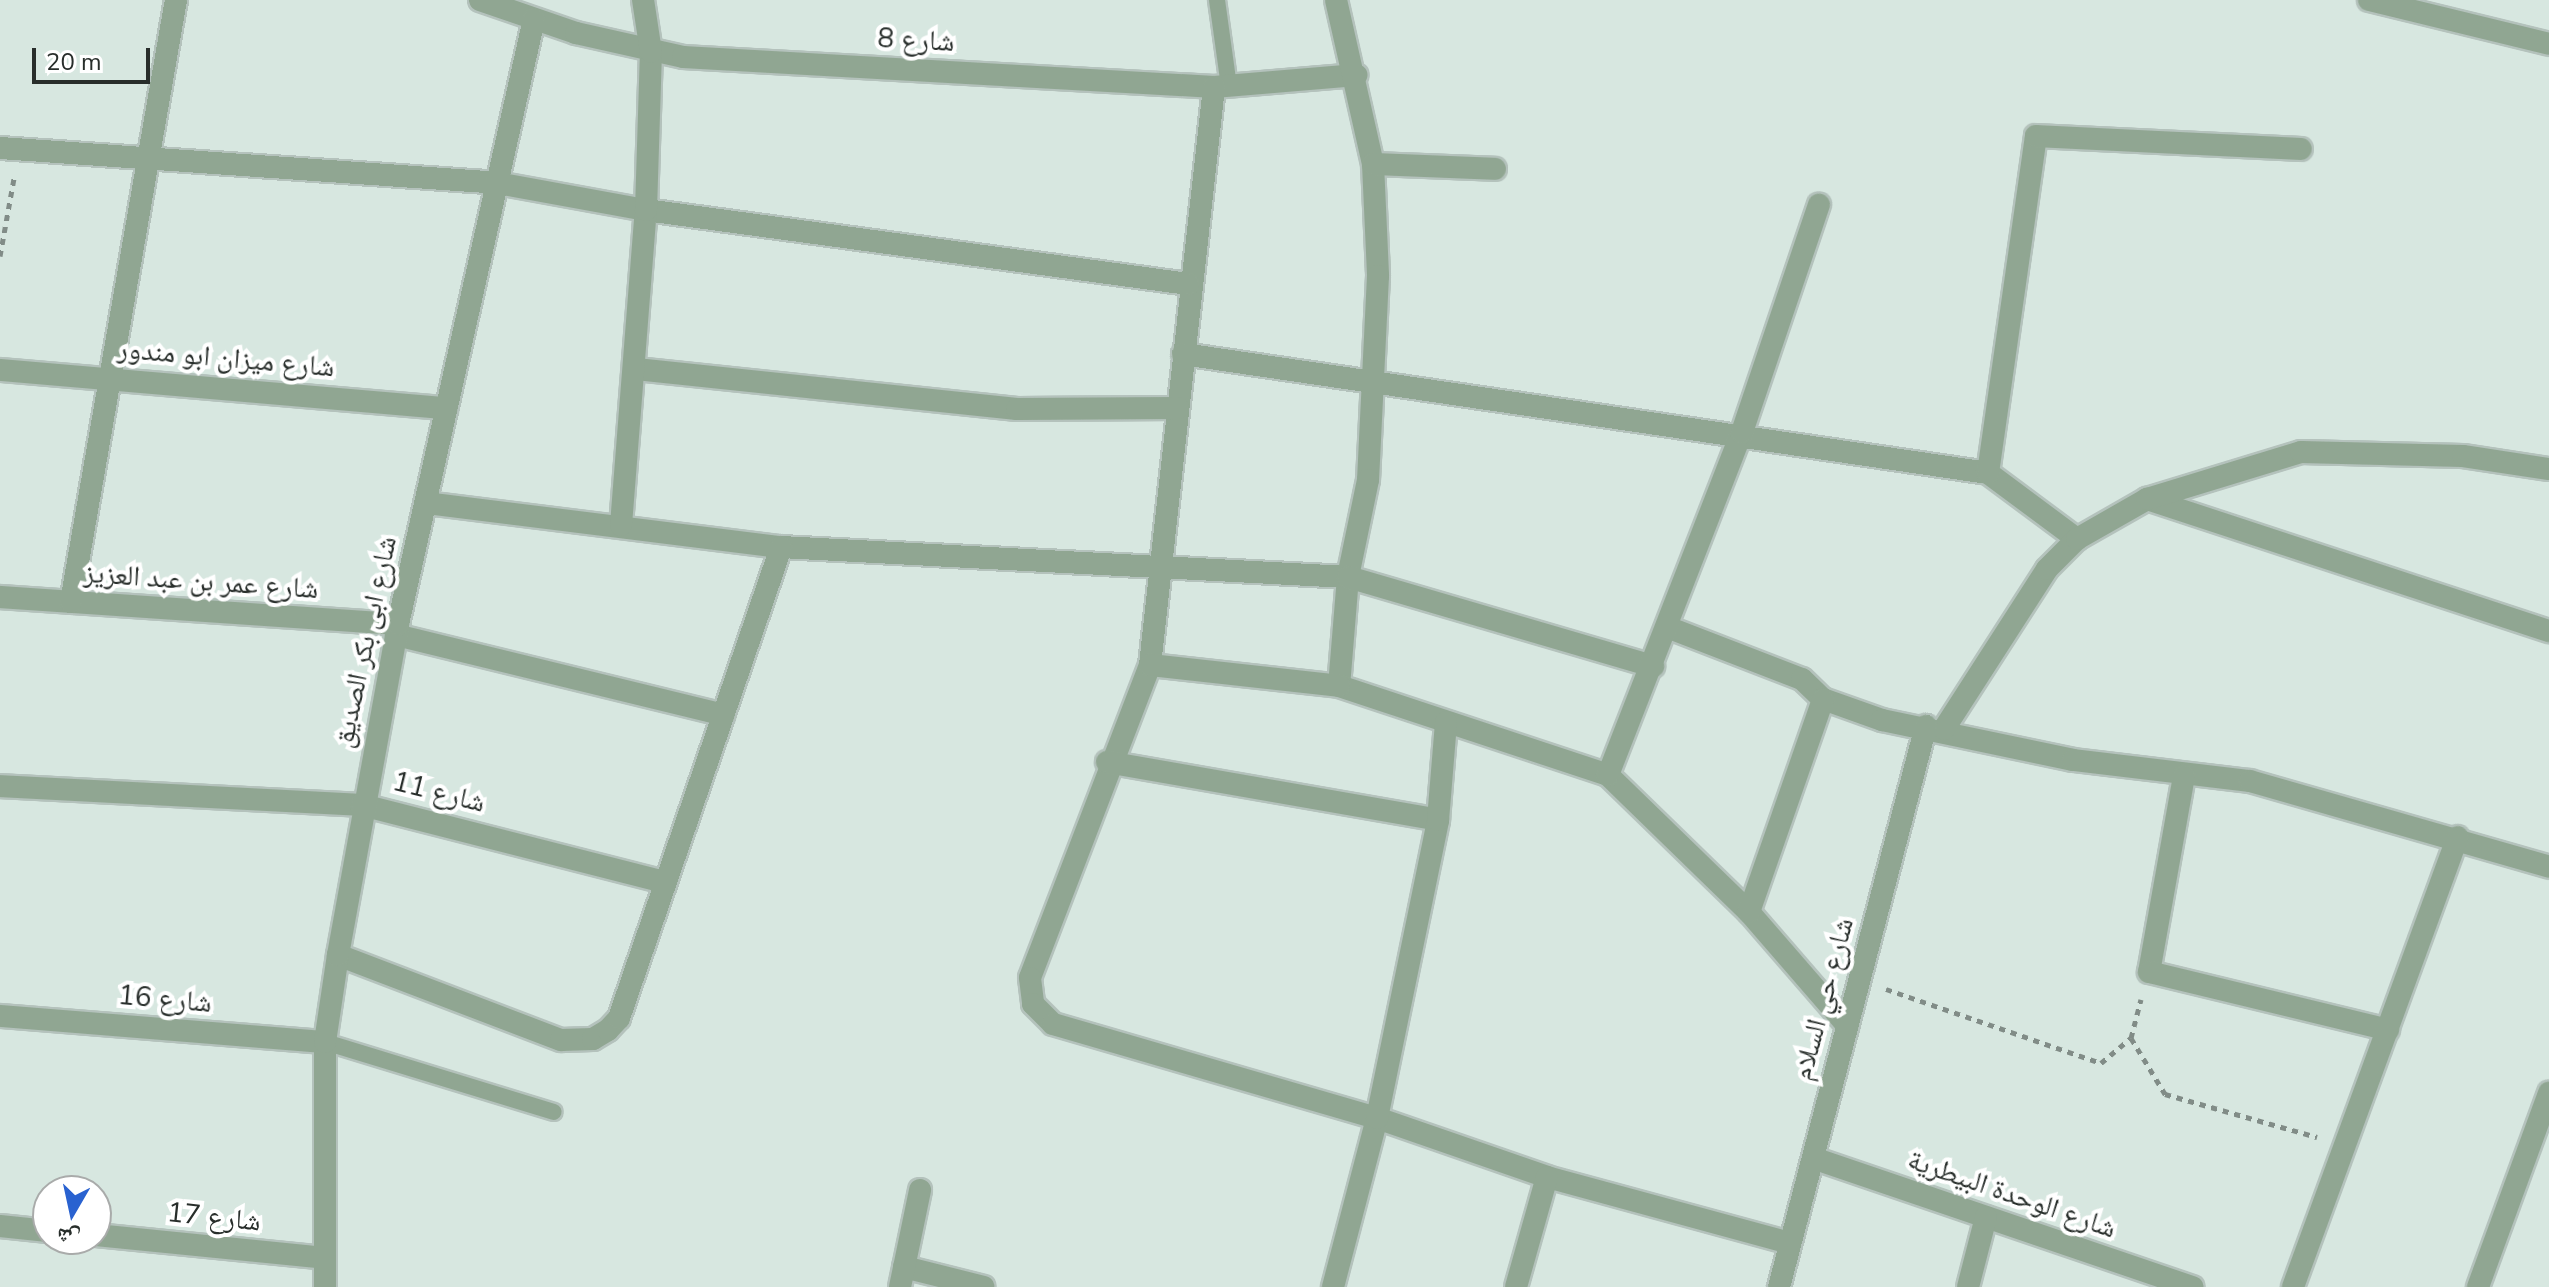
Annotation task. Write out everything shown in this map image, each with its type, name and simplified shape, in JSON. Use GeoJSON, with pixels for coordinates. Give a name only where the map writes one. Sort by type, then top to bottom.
{"type":"FeatureCollection","features":[{"type":"Feature","properties":{"kind":"street"},"geometry":{"type":"LineString","coordinates":[[71,602],[176,0]]}},
{"type":"Feature","properties":{"kind":"street","name":"شارع 8"},"geometry":{"type":"LineString","coordinates":[[480,0],[534,19],[651,52],[1222,86],[1356,75]]}},
{"type":"Feature","properties":{"kind":"street"},"geometry":{"type":"LineString","coordinates":[[621,525],[636,369],[646,210],[651,52],[643,0]]}},
{"type":"Feature","properties":{"kind":"street"},"geometry":{"type":"LineString","coordinates":[[1336,0],[1356,75],[1373,164],[1378,276],[1369,384],[1368,480],[1348,577],[1339,686]]}},
{"type":"Feature","properties":{"kind":"street"},"geometry":{"type":"LineString","coordinates":[[2369,0],[2549,44]]}},
{"type":"Feature","properties":{"kind":"street","name":"شارع ابى بكر الصديق"},"geometry":{"type":"LineString","coordinates":[[325,1287],[325,1042],[362,805],[397,630],[534,19]]}},
{"type":"Feature","properties":{"kind":"street"},"geometry":{"type":"LineString","coordinates":[[1222,86],[1188,284],[1165,572],[1150,665],[1107,762],[1030,978],[1033,1004],[1053,1024],[1377,1118],[1547,1177],[1790,1243]]}},
{"type":"Feature","properties":{"kind":"street"},"geometry":{"type":"LineString","coordinates":[[1988,473],[2036,136],[2301,149]]}},
{"type":"Feature","properties":{"kind":"street"},"geometry":{"type":"LineString","coordinates":[[10,149],[497,183],[646,210],[1188,284]]}},
{"type":"Feature","properties":{"kind":"street"},"geometry":{"type":"LineString","coordinates":[[1373,164],[1495,169]]}},
{"type":"Feature","properties":{"kind":"street"},"geometry":{"type":"LineString","coordinates":[[1608,775],[1742,432],[1819,205]]}},
{"type":"Feature","properties":{"kind":"street"},"geometry":{"type":"LineString","coordinates":[[1183,354],[1369,384],[1742,432],[1988,473],[2077,539]]}},
{"type":"Feature","properties":{"kind":"street"},"geometry":{"type":"LineString","coordinates":[[636,369],[1017,409],[1178,408]]}},
{"type":"Feature","properties":{"kind":"street","name":"شارع ميزان ابو مندور"},"geometry":{"type":"LineString","coordinates":[[0,370],[446,408]]}},
{"type":"Feature","properties":{"kind":"street","name":"شارع حي السلام"},"geometry":{"type":"LineString","coordinates":[[1779,1287],[1859,980],[1935,727],[2020,606],[2077,539],[2147,499],[2301,452],[2463,456],[2549,469]]}},
{"type":"Feature","properties":{"kind":"street"},"geometry":{"type":"LineString","coordinates":[[2147,499],[2549,631]]}},
{"type":"Feature","properties":{"kind":"street"},"geometry":{"type":"LineString","coordinates":[[426,503],[781,547],[1165,572],[1348,577],[1653,666]]}},
{"type":"Feature","properties":{"kind":"street"},"geometry":{"type":"LineString","coordinates":[[338,955],[561,1040],[593,1039],[619,1018],[781,547]]}},
{"type":"Feature","properties":{"kind":"street","name":"شارع عمر بن عبد العزيز"},"geometry":{"type":"LineString","coordinates":[[0,597],[397,630],[723,715]]}},
{"type":"Feature","properties":{"kind":"street"},"geometry":{"type":"LineString","coordinates":[[1667,627],[1802,679],[1823,699],[1882,720],[1935,727],[2184,776],[2250,781],[2458,837],[2549,867]]}},
{"type":"Feature","properties":{"kind":"street"},"geometry":{"type":"LineString","coordinates":[[1150,665],[1339,686],[1608,775],[1749,912],[1847,1025]]}},
{"type":"Feature","properties":{"kind":"street"},"geometry":{"type":"LineString","coordinates":[[1749,912],[1823,699]]}},
{"type":"Feature","properties":{"kind":"street"},"geometry":{"type":"LineString","coordinates":[[1333,1287],[1377,1118],[1438,820],[1446,722]]}},
{"type":"Feature","properties":{"kind":"street"},"geometry":{"type":"LineString","coordinates":[[1107,762],[1438,820]]}},
{"type":"Feature","properties":{"kind":"street"},"geometry":{"type":"LineString","coordinates":[[2184,776],[2149,972],[2388,1030]]}},
{"type":"Feature","properties":{"kind":"street","name":"شارع 11"},"geometry":{"type":"LineString","coordinates":[[0,786],[362,805],[665,882]]}},
{"type":"Feature","properties":{"kind":"street"},"geometry":{"type":"LineString","coordinates":[[2293,1287],[2458,837]]}},
{"type":"Feature","properties":{"kind":"street","name":"شارع 16"},"geometry":{"type":"LineString","coordinates":[[0,1016],[325,1042]]}},
{"type":"Feature","properties":{"kind":"street"},"geometry":{"type":"LineString","coordinates":[[2478,1287],[2549,1093]]}},
{"type":"Feature","properties":{"kind":"street","name":"شارع الوحدة البيطرية"},"geometry":{"type":"LineString","coordinates":[[1813,1158],[2193,1287]]}},
{"type":"Feature","properties":{"kind":"street"},"geometry":{"type":"LineString","coordinates":[[1516,1287],[1547,1177]]}},
{"type":"Feature","properties":{"kind":"street"},"geometry":{"type":"LineString","coordinates":[[920,1190],[902,1277],[984,1287]]}},
{"type":"Feature","properties":{"kind":"street"},"geometry":{"type":"LineString","coordinates":[[1968,1287],[1986,1217]]}},
{"type":"Feature","properties":{"kind":"street"},"geometry":{"type":"LineString","coordinates":[[0,1226],[32,1229]]}},
{"type":"Feature","properties":{"kind":"street","name":"شارع 17"},"geometry":{"type":"LineString","coordinates":[[112,1237],[325,1258]]}},
{"type":"Feature","properties":{"kind":"lane"},"geometry":{"type":"LineString","coordinates":[[1217,0],[1222,86]]}},
{"type":"Feature","properties":{"kind":"lane"},"geometry":{"type":"LineString","coordinates":[[325,1042],[554,1112]]}},
{"type":"Feature","properties":{"kind":"path"},"geometry":{"type":"LineString","coordinates":[[0,256],[10,149]]}},
{"type":"Feature","properties":{"kind":"path"},"geometry":{"type":"LineString","coordinates":[[1859,980],[2101,1063],[2131,1038],[2165,1094],[2346,1145]]}}]}
